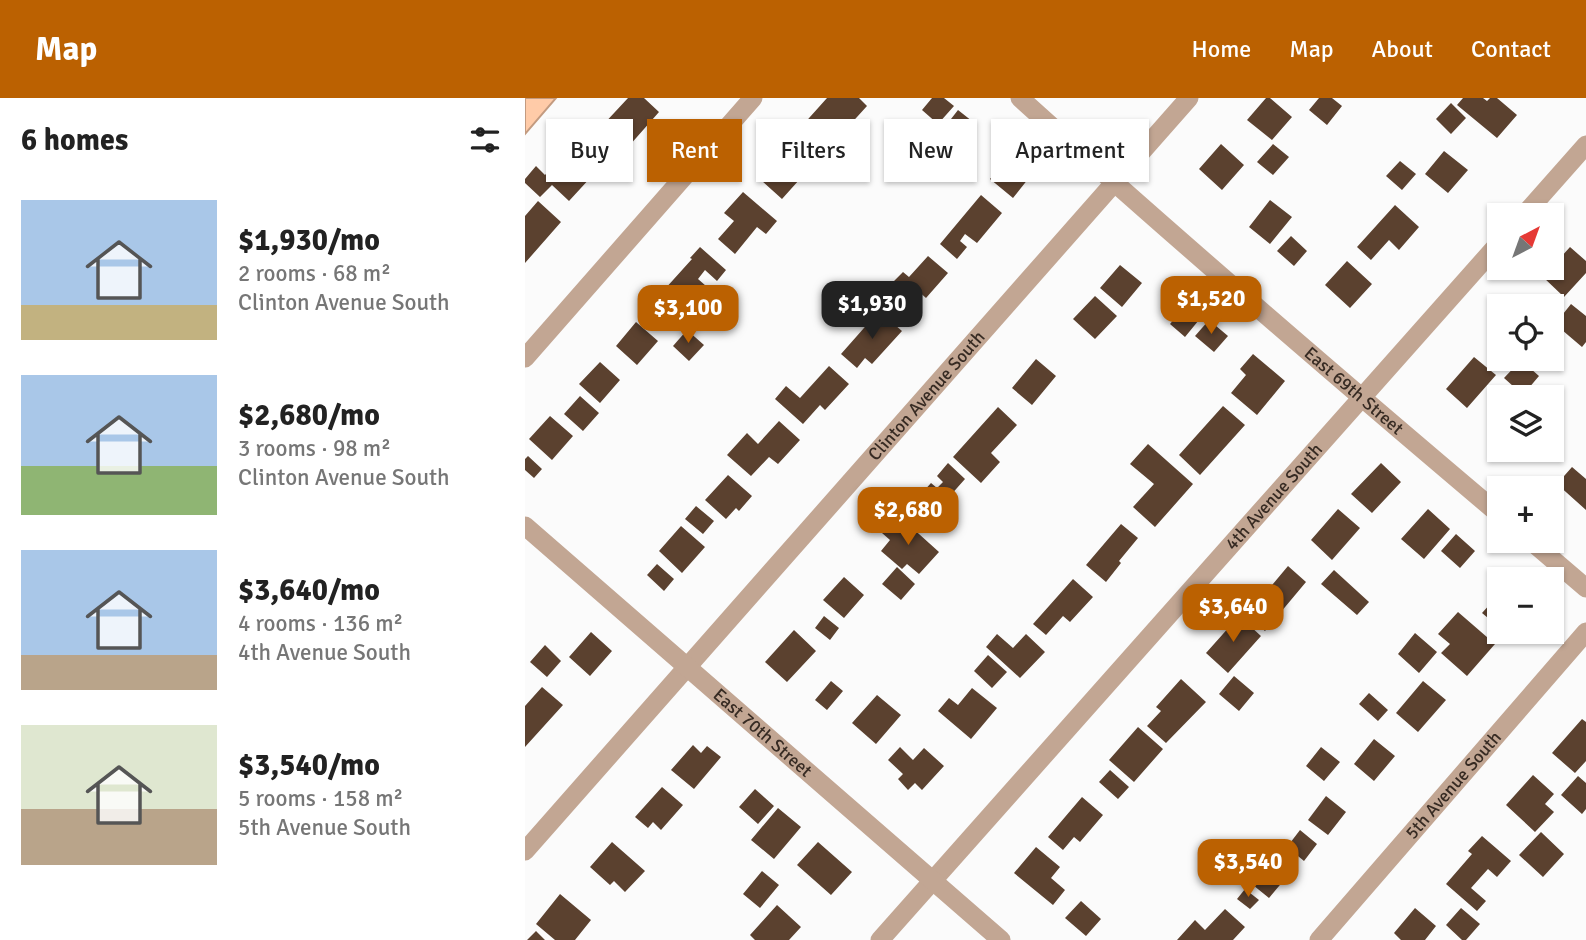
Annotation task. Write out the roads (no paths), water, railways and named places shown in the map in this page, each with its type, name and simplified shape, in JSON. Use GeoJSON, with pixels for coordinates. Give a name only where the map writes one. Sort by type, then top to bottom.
{"type":"FeatureCollection","features":[{"type":"Feature","properties":{"kind":"street"},"geometry":{"type":"LineString","coordinates":[[525,358],[753,98]]}},
{"type":"Feature","properties":{"kind":"street","name":"East 69th Street"},"geometry":{"type":"LineString","coordinates":[[1020,98],[1114,183],[1487,504]]}},
{"type":"Feature","properties":{"kind":"street","name":"Clinton Avenue South"},"geometry":{"type":"LineString","coordinates":[[525,851],[1189,98]]}},
{"type":"Feature","properties":{"kind":"street"},"geometry":{"type":"LineString","coordinates":[[1535,203],[1586,145]]}},
{"type":"Feature","properties":{"kind":"street","name":"4th Avenue South"},"geometry":{"type":"LineString","coordinates":[[880,940],[1487,258]]}},
{"type":"Feature","properties":{"kind":"street","name":"East 70th Street"},"geometry":{"type":"LineString","coordinates":[[525,526],[1001,940]]}},
{"type":"Feature","properties":{"kind":"street"},"geometry":{"type":"LineString","coordinates":[[1545,553],[1586,588]]}},
{"type":"Feature","properties":{"kind":"street","name":"5th Avenue South"},"geometry":{"type":"LineString","coordinates":[[1319,940],[1586,632]]}}]}
